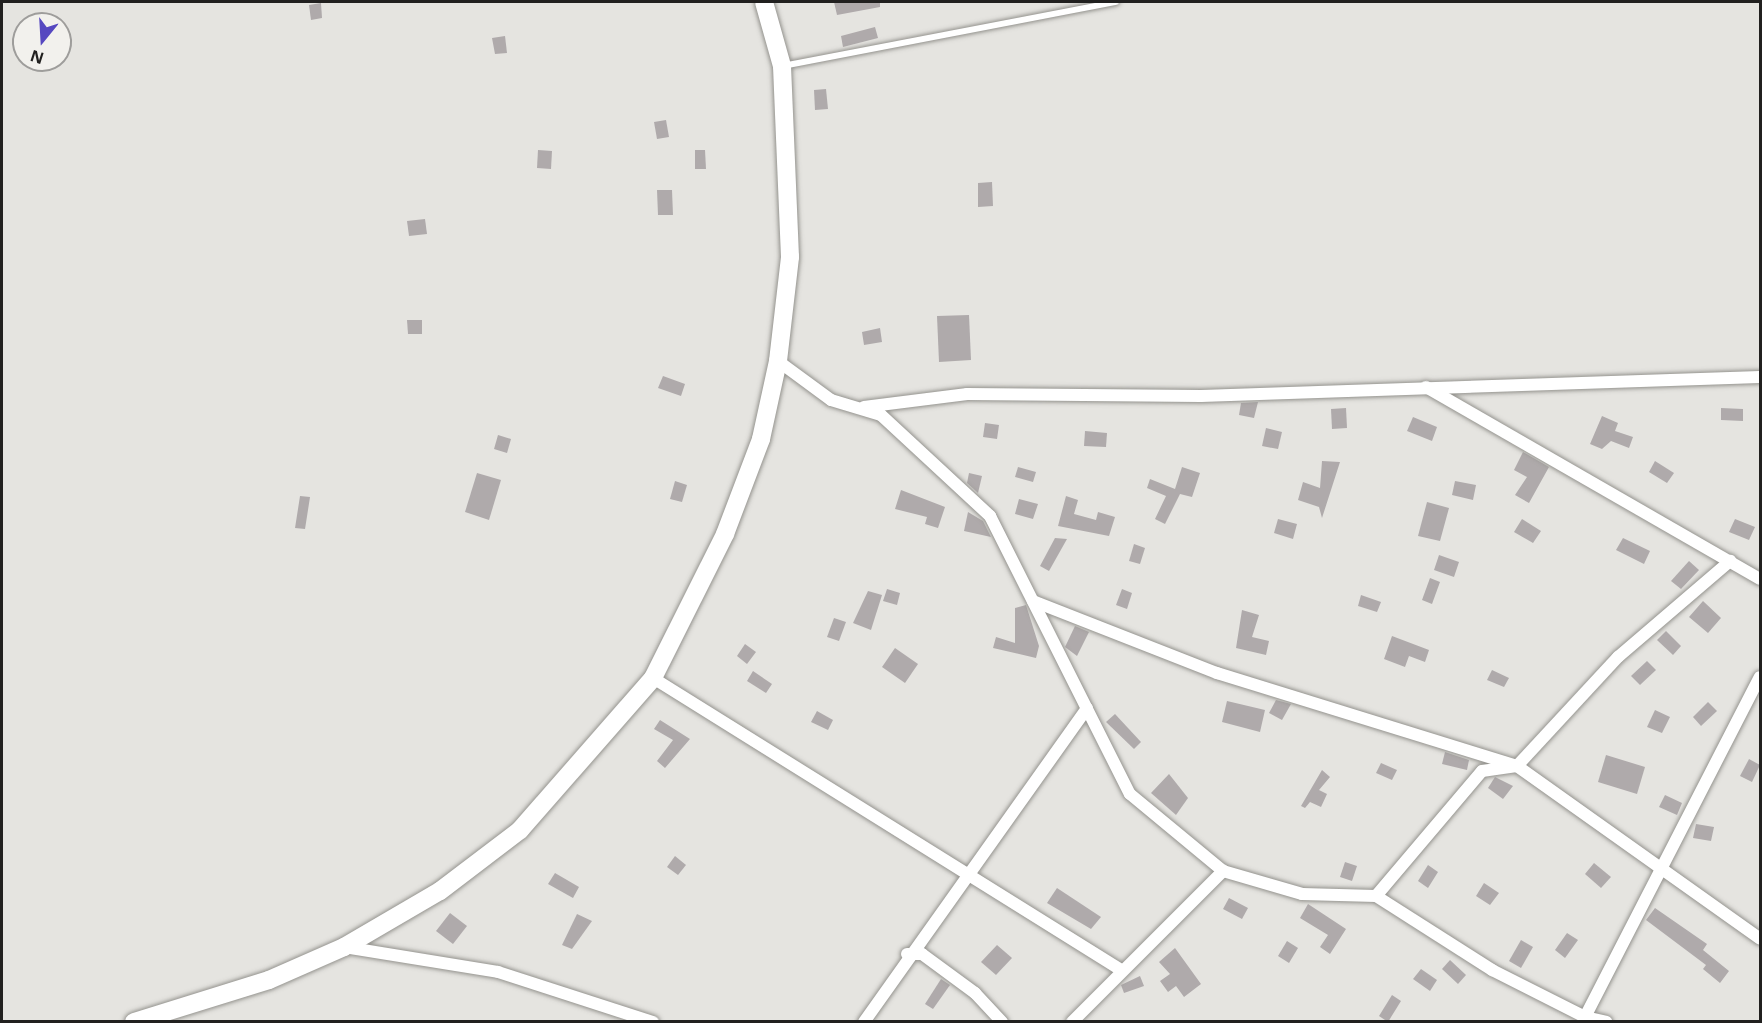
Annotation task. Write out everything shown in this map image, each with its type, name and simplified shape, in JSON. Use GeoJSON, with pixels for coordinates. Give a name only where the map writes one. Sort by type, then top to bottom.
{"type":"FeatureCollection","features":[{"type":"Feature","properties":{"kind":"main road"},"geometry":{"type":"LineString","coordinates":[[135,1022],[269,980],[344,946],[440,891],[520,830],[652,678],[725,534],[761,439],[778,361],[790,257],[782,66],[764,2]]}},
{"type":"Feature","properties":{"kind":"street"},"geometry":{"type":"LineString","coordinates":[[778,361],[831,400],[881,415],[990,516],[1130,794],[1222,871],[1302,894],[1376,896],[1492,970],[1585,1017],[1606,1022]]}},
{"type":"Feature","properties":{"kind":"street"},"geometry":{"type":"LineString","coordinates":[[856,407],[968,394],[1201,396],[1426,386],[1761,377]]}},
{"type":"Feature","properties":{"kind":"street"},"geometry":{"type":"LineString","coordinates":[[1426,386],[1761,579]]}},
{"type":"Feature","properties":{"kind":"street"},"geometry":{"type":"LineString","coordinates":[[1376,896],[1482,771],[1517,766],[1618,657],[1730,561]]}},
{"type":"Feature","properties":{"kind":"street"},"geometry":{"type":"LineString","coordinates":[[1033,601],[1217,673],[1517,766],[1761,939]]}},
{"type":"Feature","properties":{"kind":"street"},"geometry":{"type":"LineString","coordinates":[[1585,1017],[1664,870],[1761,677]]}},
{"type":"Feature","properties":{"kind":"street"},"geometry":{"type":"LineString","coordinates":[[652,678],[1122,970]]}},
{"type":"Feature","properties":{"kind":"street"},"geometry":{"type":"LineString","coordinates":[[864,1022],[907,954],[1087,708]]}},
{"type":"Feature","properties":{"kind":"street"},"geometry":{"type":"LineString","coordinates":[[1072,1022],[1222,871]]}},
{"type":"Feature","properties":{"kind":"street"},"geometry":{"type":"LineString","coordinates":[[344,946],[498,972],[653,1022]]}},
{"type":"Feature","properties":{"kind":"street"},"geometry":{"type":"LineString","coordinates":[[907,954],[922,954],[975,993],[1002,1022]]}},
{"type":"Feature","properties":{"kind":"lane"},"geometry":{"type":"LineString","coordinates":[[782,66],[1116,2]]}},
{"type":"Feature","properties":{"kind":"building"},"geometry":{"type":"Polygon","coordinates":[[[834,2],[880,2],[880,7],[837,15],[834,2]]]}},
{"type":"Feature","properties":{"kind":"building"},"geometry":{"type":"Polygon","coordinates":[[[321,3],[322,18],[311,20],[309,5],[321,3]]]}},
{"type":"Feature","properties":{"kind":"building"},"geometry":{"type":"Polygon","coordinates":[[[875,27],[878,38],[843,47],[841,36],[875,27]]]}},
{"type":"Feature","properties":{"kind":"building"},"geometry":{"type":"Polygon","coordinates":[[[505,36],[507,53],[495,54],[492,38],[505,36]]]}},
{"type":"Feature","properties":{"kind":"building"},"geometry":{"type":"Polygon","coordinates":[[[826,89],[828,109],[815,110],[814,90],[826,89]]]}},
{"type":"Feature","properties":{"kind":"building"},"geometry":{"type":"Polygon","coordinates":[[[666,120],[669,137],[657,139],[654,122],[666,120]]]}},
{"type":"Feature","properties":{"kind":"building"},"geometry":{"type":"Polygon","coordinates":[[[538,150],[552,151],[551,169],[537,168],[538,150]]]}},
{"type":"Feature","properties":{"kind":"building"},"geometry":{"type":"Polygon","coordinates":[[[695,150],[705,150],[706,169],[695,169],[695,150]]]}},
{"type":"Feature","properties":{"kind":"building"},"geometry":{"type":"Polygon","coordinates":[[[992,182],[993,206],[978,207],[978,183],[992,182]]]}},
{"type":"Feature","properties":{"kind":"building"},"geometry":{"type":"Polygon","coordinates":[[[657,190],[672,190],[673,215],[658,215],[657,190]]]}},
{"type":"Feature","properties":{"kind":"building"},"geometry":{"type":"Polygon","coordinates":[[[425,219],[427,234],[409,236],[407,221],[425,219]]]}},
{"type":"Feature","properties":{"kind":"building"},"geometry":{"type":"Polygon","coordinates":[[[969,315],[971,360],[939,362],[937,316],[969,315]]]}},
{"type":"Feature","properties":{"kind":"building"},"geometry":{"type":"Polygon","coordinates":[[[407,320],[422,320],[422,334],[408,334],[407,320]]]}},
{"type":"Feature","properties":{"kind":"building"},"geometry":{"type":"Polygon","coordinates":[[[880,328],[882,342],[864,345],[862,332],[880,328]]]}},
{"type":"Feature","properties":{"kind":"building"},"geometry":{"type":"Polygon","coordinates":[[[663,376],[685,384],[681,396],[658,388],[663,376]]]}},
{"type":"Feature","properties":{"kind":"building"},"geometry":{"type":"Polygon","coordinates":[[[1258,402],[1254,418],[1239,415],[1241,403],[1258,402]]]}},
{"type":"Feature","properties":{"kind":"building"},"geometry":{"type":"Polygon","coordinates":[[[1346,408],[1347,428],[1332,429],[1331,409],[1346,408]]]}},
{"type":"Feature","properties":{"kind":"building"},"geometry":{"type":"Polygon","coordinates":[[[1721,408],[1743,409],[1743,421],[1721,420],[1721,408]]]}},
{"type":"Feature","properties":{"kind":"building"},"geometry":{"type":"Polygon","coordinates":[[[1602,416],[1618,423],[1615,431],[1633,437],[1629,448],[1611,441],[1602,449],[1590,444],[1602,416]]]}},
{"type":"Feature","properties":{"kind":"building"},"geometry":{"type":"Polygon","coordinates":[[[1413,417],[1437,427],[1432,441],[1407,431],[1413,417]]]}},
{"type":"Feature","properties":{"kind":"building"},"geometry":{"type":"Polygon","coordinates":[[[985,423],[999,425],[997,439],[983,437],[985,423]]]}},
{"type":"Feature","properties":{"kind":"building"},"geometry":{"type":"Polygon","coordinates":[[[1266,428],[1282,432],[1278,449],[1262,446],[1266,428]]]}},
{"type":"Feature","properties":{"kind":"building"},"geometry":{"type":"Polygon","coordinates":[[[1085,431],[1107,433],[1106,447],[1084,446],[1085,431]]]}},
{"type":"Feature","properties":{"kind":"building"},"geometry":{"type":"Polygon","coordinates":[[[498,435],[511,439],[507,453],[494,449],[498,435]]]}},
{"type":"Feature","properties":{"kind":"building"},"geometry":{"type":"Polygon","coordinates":[[[1523,452],[1549,467],[1529,503],[1515,495],[1527,477],[1514,470],[1523,452]]]}},
{"type":"Feature","properties":{"kind":"building"},"geometry":{"type":"Polygon","coordinates":[[[1322,461],[1340,462],[1322,518],[1319,507],[1298,500],[1303,482],[1320,488],[1322,461]]]}},
{"type":"Feature","properties":{"kind":"building"},"geometry":{"type":"Polygon","coordinates":[[[1655,461],[1674,473],[1667,483],[1649,472],[1655,461]]]}},
{"type":"Feature","properties":{"kind":"building"},"geometry":{"type":"Polygon","coordinates":[[[1018,467],[1036,472],[1033,482],[1015,477],[1018,467]]]}},
{"type":"Feature","properties":{"kind":"building"},"geometry":{"type":"Polygon","coordinates":[[[1182,467],[1200,473],[1192,497],[1180,494],[1165,524],[1155,519],[1166,496],[1147,488],[1150,479],[1175,489],[1182,467]]]}},
{"type":"Feature","properties":{"kind":"building"},"geometry":{"type":"Polygon","coordinates":[[[477,473],[501,480],[489,520],[465,512],[477,473]]]}},
{"type":"Feature","properties":{"kind":"building"},"geometry":{"type":"Polygon","coordinates":[[[969,473],[982,476],[978,493],[967,483],[969,473]]]}},
{"type":"Feature","properties":{"kind":"building"},"geometry":{"type":"Polygon","coordinates":[[[675,481],[687,485],[682,502],[670,499],[675,481]]]}},
{"type":"Feature","properties":{"kind":"building"},"geometry":{"type":"Polygon","coordinates":[[[1455,481],[1476,485],[1473,500],[1452,495],[1455,481]]]}},
{"type":"Feature","properties":{"kind":"building"},"geometry":{"type":"Polygon","coordinates":[[[901,490],[945,507],[938,528],[925,524],[927,517],[895,509],[901,490]]]}},
{"type":"Feature","properties":{"kind":"building"},"geometry":{"type":"Polygon","coordinates":[[[300,496],[310,497],[305,529],[295,528],[300,496]]]}},
{"type":"Feature","properties":{"kind":"building"},"geometry":{"type":"Polygon","coordinates":[[[1066,496],[1078,500],[1074,514],[1096,520],[1098,512],[1115,517],[1109,536],[1058,526],[1066,496]]]}},
{"type":"Feature","properties":{"kind":"building"},"geometry":{"type":"Polygon","coordinates":[[[1019,499],[1038,504],[1033,519],[1015,514],[1019,499]]]}},
{"type":"Feature","properties":{"kind":"building"},"geometry":{"type":"Polygon","coordinates":[[[1427,502],[1449,508],[1440,541],[1418,536],[1427,502]]]}},
{"type":"Feature","properties":{"kind":"building"},"geometry":{"type":"Polygon","coordinates":[[[968,512],[983,521],[991,537],[964,531],[968,512]]]}},
{"type":"Feature","properties":{"kind":"building"},"geometry":{"type":"Polygon","coordinates":[[[1278,519],[1297,524],[1293,539],[1274,533],[1278,519]]]}},
{"type":"Feature","properties":{"kind":"building"},"geometry":{"type":"Polygon","coordinates":[[[1522,519],[1541,531],[1533,543],[1514,532],[1522,519]]]}},
{"type":"Feature","properties":{"kind":"building"},"geometry":{"type":"Polygon","coordinates":[[[1735,519],[1755,527],[1749,540],[1729,532],[1735,519]]]}},
{"type":"Feature","properties":{"kind":"building"},"geometry":{"type":"Polygon","coordinates":[[[1055,538],[1067,539],[1049,571],[1040,566],[1055,538]]]}},
{"type":"Feature","properties":{"kind":"building"},"geometry":{"type":"Polygon","coordinates":[[[1623,538],[1650,551],[1644,564],[1616,550],[1623,538]]]}},
{"type":"Feature","properties":{"kind":"building"},"geometry":{"type":"Polygon","coordinates":[[[1134,544],[1145,548],[1140,564],[1129,561],[1134,544]]]}},
{"type":"Feature","properties":{"kind":"building"},"geometry":{"type":"Polygon","coordinates":[[[1439,555],[1459,562],[1454,577],[1434,570],[1439,555]]]}},
{"type":"Feature","properties":{"kind":"building"},"geometry":{"type":"Polygon","coordinates":[[[1689,561],[1699,570],[1681,589],[1671,581],[1689,561]]]}},
{"type":"Feature","properties":{"kind":"building"},"geometry":{"type":"Polygon","coordinates":[[[1430,578],[1440,582],[1432,604],[1422,600],[1430,578]]]}},
{"type":"Feature","properties":{"kind":"building"},"geometry":{"type":"Polygon","coordinates":[[[887,589],[900,593],[897,605],[883,601],[887,589]]]}},
{"type":"Feature","properties":{"kind":"building"},"geometry":{"type":"Polygon","coordinates":[[[1122,589],[1132,593],[1127,609],[1116,605],[1122,589]]]}},
{"type":"Feature","properties":{"kind":"building"},"geometry":{"type":"Polygon","coordinates":[[[868,591],[882,595],[871,630],[853,623],[868,591]]]}},
{"type":"Feature","properties":{"kind":"building"},"geometry":{"type":"Polygon","coordinates":[[[1361,595],[1381,602],[1377,612],[1358,606],[1361,595]]]}},
{"type":"Feature","properties":{"kind":"building"},"geometry":{"type":"Polygon","coordinates":[[[1703,601],[1721,618],[1708,633],[1689,617],[1703,601]]]}},
{"type":"Feature","properties":{"kind":"building"},"geometry":{"type":"Polygon","coordinates":[[[1026,605],[1039,646],[1036,658],[993,648],[996,637],[1015,643],[1015,608],[1026,605]]]}},
{"type":"Feature","properties":{"kind":"building"},"geometry":{"type":"Polygon","coordinates":[[[1242,610],[1259,615],[1252,637],[1269,641],[1266,655],[1236,648],[1242,610]]]}},
{"type":"Feature","properties":{"kind":"building"},"geometry":{"type":"Polygon","coordinates":[[[834,618],[846,622],[839,641],[827,637],[834,618]]]}},
{"type":"Feature","properties":{"kind":"building"},"geometry":{"type":"Polygon","coordinates":[[[1075,626],[1089,632],[1077,656],[1065,647],[1075,626]]]}},
{"type":"Feature","properties":{"kind":"building"},"geometry":{"type":"Polygon","coordinates":[[[1666,631],[1681,646],[1673,655],[1657,640],[1666,631]]]}},
{"type":"Feature","properties":{"kind":"building"},"geometry":{"type":"Polygon","coordinates":[[[1392,636],[1429,650],[1425,662],[1409,656],[1405,667],[1384,659],[1392,636]]]}},
{"type":"Feature","properties":{"kind":"building"},"geometry":{"type":"Polygon","coordinates":[[[745,644],[756,652],[747,664],[737,656],[745,644]]]}},
{"type":"Feature","properties":{"kind":"building"},"geometry":{"type":"Polygon","coordinates":[[[895,648],[918,664],[905,683],[882,667],[895,648]]]}},
{"type":"Feature","properties":{"kind":"building"},"geometry":{"type":"Polygon","coordinates":[[[1647,661],[1656,670],[1640,685],[1631,676],[1647,661]]]}},
{"type":"Feature","properties":{"kind":"building"},"geometry":{"type":"Polygon","coordinates":[[[1492,670],[1509,678],[1504,687],[1487,680],[1492,670]]]}},
{"type":"Feature","properties":{"kind":"building"},"geometry":{"type":"Polygon","coordinates":[[[753,671],[772,684],[766,693],[747,681],[753,671]]]}},
{"type":"Feature","properties":{"kind":"building"},"geometry":{"type":"Polygon","coordinates":[[[1276,700],[1291,704],[1282,720],[1269,713],[1276,700]]]}},
{"type":"Feature","properties":{"kind":"building"},"geometry":{"type":"Polygon","coordinates":[[[1227,701],[1265,710],[1260,732],[1222,722],[1227,701]]]}},
{"type":"Feature","properties":{"kind":"building"},"geometry":{"type":"Polygon","coordinates":[[[1708,702],[1717,711],[1701,726],[1693,717],[1708,702]]]}},
{"type":"Feature","properties":{"kind":"building"},"geometry":{"type":"Polygon","coordinates":[[[1655,710],[1670,717],[1662,733],[1647,727],[1655,710]]]}},
{"type":"Feature","properties":{"kind":"building"},"geometry":{"type":"Polygon","coordinates":[[[817,711],[833,720],[828,730],[811,722],[817,711]]]}},
{"type":"Feature","properties":{"kind":"building"},"geometry":{"type":"Polygon","coordinates":[[[1115,714],[1141,742],[1134,749],[1106,722],[1115,714]]]}},
{"type":"Feature","properties":{"kind":"building"},"geometry":{"type":"Polygon","coordinates":[[[660,720],[690,739],[665,768],[657,761],[673,740],[654,729],[660,720]]]}},
{"type":"Feature","properties":{"kind":"building"},"geometry":{"type":"Polygon","coordinates":[[[1445,752],[1469,760],[1467,770],[1442,764],[1445,752]]]}},
{"type":"Feature","properties":{"kind":"building"},"geometry":{"type":"Polygon","coordinates":[[[1606,755],[1645,767],[1637,794],[1598,782],[1606,755]]]}},
{"type":"Feature","properties":{"kind":"building"},"geometry":{"type":"Polygon","coordinates":[[[1749,759],[1760,765],[1752,782],[1740,776],[1749,759]]]}},
{"type":"Feature","properties":{"kind":"building"},"geometry":{"type":"Polygon","coordinates":[[[1381,763],[1397,770],[1392,780],[1376,773],[1381,763]]]}},
{"type":"Feature","properties":{"kind":"building"},"geometry":{"type":"Polygon","coordinates":[[[1322,770],[1330,777],[1319,790],[1327,794],[1321,807],[1310,802],[1305,808],[1301,806],[1322,770]]]}},
{"type":"Feature","properties":{"kind":"building"},"geometry":{"type":"Polygon","coordinates":[[[1169,774],[1188,798],[1176,815],[1151,793],[1169,774]]]}},
{"type":"Feature","properties":{"kind":"building"},"geometry":{"type":"Polygon","coordinates":[[[1495,777],[1513,786],[1503,799],[1488,788],[1495,777]]]}},
{"type":"Feature","properties":{"kind":"building"},"geometry":{"type":"Polygon","coordinates":[[[1665,795],[1682,803],[1677,815],[1659,807],[1665,795]]]}},
{"type":"Feature","properties":{"kind":"building"},"geometry":{"type":"Polygon","coordinates":[[[1696,824],[1714,827],[1711,841],[1693,838],[1696,824]]]}},
{"type":"Feature","properties":{"kind":"building"},"geometry":{"type":"Polygon","coordinates":[[[675,856],[686,865],[678,875],[667,867],[675,856]]]}},
{"type":"Feature","properties":{"kind":"building"},"geometry":{"type":"Polygon","coordinates":[[[1345,862],[1357,866],[1352,881],[1340,877],[1345,862]]]}},
{"type":"Feature","properties":{"kind":"building"},"geometry":{"type":"Polygon","coordinates":[[[1594,863],[1611,877],[1601,888],[1585,874],[1594,863]]]}},
{"type":"Feature","properties":{"kind":"building"},"geometry":{"type":"Polygon","coordinates":[[[1428,865],[1438,872],[1428,888],[1418,881],[1428,865]]]}},
{"type":"Feature","properties":{"kind":"building"},"geometry":{"type":"Polygon","coordinates":[[[555,873],[579,887],[573,898],[548,884],[555,873]]]}},
{"type":"Feature","properties":{"kind":"building"},"geometry":{"type":"Polygon","coordinates":[[[1484,883],[1499,893],[1490,905],[1476,896],[1484,883]]]}},
{"type":"Feature","properties":{"kind":"building"},"geometry":{"type":"Polygon","coordinates":[[[1057,888],[1101,917],[1091,929],[1047,903],[1057,888]]]}},
{"type":"Feature","properties":{"kind":"building"},"geometry":{"type":"Polygon","coordinates":[[[1229,898],[1248,908],[1242,919],[1223,909],[1229,898]]]}},
{"type":"Feature","properties":{"kind":"building"},"geometry":{"type":"Polygon","coordinates":[[[1308,904],[1346,929],[1330,954],[1320,947],[1328,935],[1300,918],[1308,904]]]}},
{"type":"Feature","properties":{"kind":"building"},"geometry":{"type":"Polygon","coordinates":[[[1655,908],[1707,944],[1703,950],[1729,971],[1720,983],[1703,969],[1706,965],[1646,920],[1655,908]]]}},
{"type":"Feature","properties":{"kind":"building"},"geometry":{"type":"Polygon","coordinates":[[[450,913],[467,926],[453,944],[436,931],[450,913]]]}},
{"type":"Feature","properties":{"kind":"building"},"geometry":{"type":"Polygon","coordinates":[[[577,914],[592,921],[572,949],[562,945],[577,914]]]}},
{"type":"Feature","properties":{"kind":"building"},"geometry":{"type":"Polygon","coordinates":[[[1567,933],[1578,940],[1565,958],[1555,950],[1567,933]]]}},
{"type":"Feature","properties":{"kind":"building"},"geometry":{"type":"Polygon","coordinates":[[[1521,940],[1533,947],[1521,968],[1509,961],[1521,940]]]}},
{"type":"Feature","properties":{"kind":"building"},"geometry":{"type":"Polygon","coordinates":[[[1287,941],[1298,948],[1289,963],[1278,956],[1287,941]]]}},
{"type":"Feature","properties":{"kind":"building"},"geometry":{"type":"Polygon","coordinates":[[[997,945],[1012,958],[996,975],[981,962],[997,945]]]}},
{"type":"Feature","properties":{"kind":"building"},"geometry":{"type":"Polygon","coordinates":[[[1175,948],[1201,984],[1184,997],[1176,986],[1168,992],[1160,981],[1170,974],[1159,962],[1175,948]]]}},
{"type":"Feature","properties":{"kind":"building"},"geometry":{"type":"Polygon","coordinates":[[[1450,960],[1466,975],[1458,984],[1442,969],[1450,960]]]}},
{"type":"Feature","properties":{"kind":"building"},"geometry":{"type":"Polygon","coordinates":[[[1421,969],[1437,980],[1430,991],[1413,979],[1421,969]]]}},
{"type":"Feature","properties":{"kind":"building"},"geometry":{"type":"Polygon","coordinates":[[[1140,976],[1144,986],[1124,993],[1121,985],[1140,976]]]}},
{"type":"Feature","properties":{"kind":"building"},"geometry":{"type":"Polygon","coordinates":[[[941,979],[950,985],[933,1009],[925,1004],[941,979]]]}},
{"type":"Feature","properties":{"kind":"building"},"geometry":{"type":"Polygon","coordinates":[[[1392,995],[1401,1001],[1388,1022],[1379,1016],[1392,995]]]}}]}
